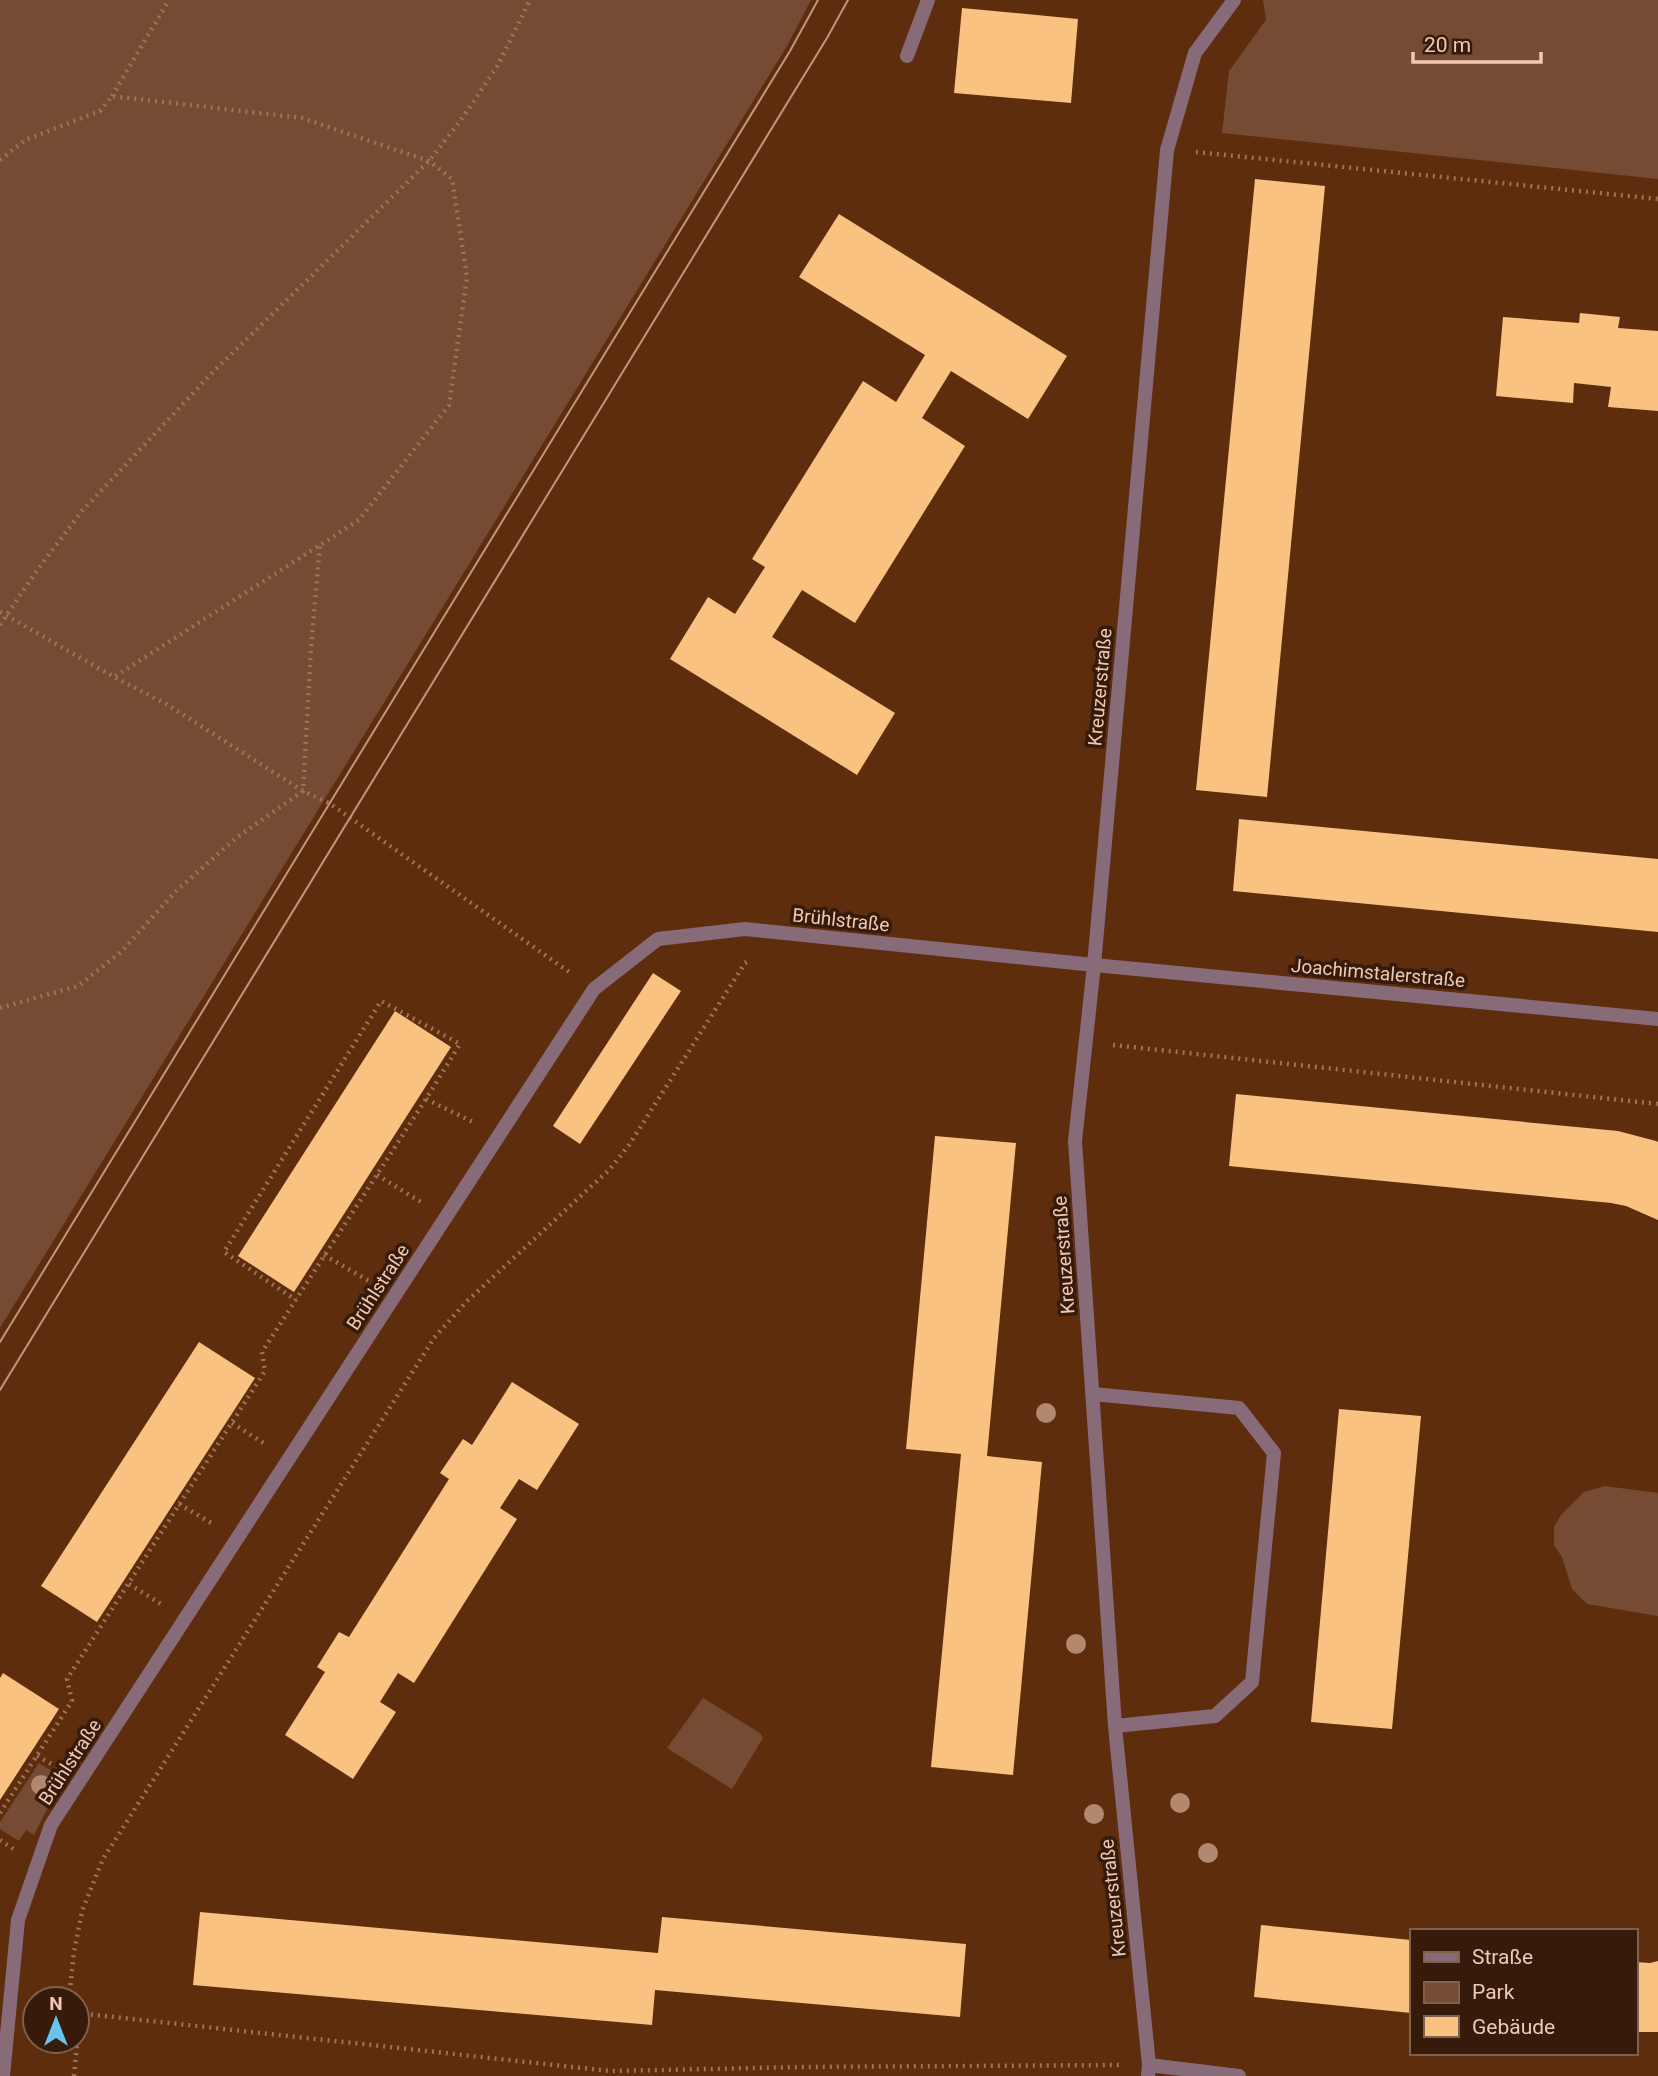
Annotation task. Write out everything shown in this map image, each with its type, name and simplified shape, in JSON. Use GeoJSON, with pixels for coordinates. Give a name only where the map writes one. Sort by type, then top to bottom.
{"type":"FeatureCollection","features":[{"type":"Feature","properties":{"kind":"street"},"geometry":{"type":"LineString","coordinates":[[907,56],[928,0]]}},
{"type":"Feature","properties":{"kind":"street","name":"Kreuzerstraße"},"geometry":{"type":"LineString","coordinates":[[1148,2071],[1115,1726],[1075,1141],[1094,965],[1167,150],[1195,53],[1234,0]]}},
{"type":"Feature","properties":{"kind":"street","name":"Brühlstraße"},"geometry":{"type":"LineString","coordinates":[[3,2076],[18,1920],[51,1825],[594,989],[658,939],[745,929],[1094,965]]}},
{"type":"Feature","properties":{"kind":"street","name":"Joachimstalerstraße"},"geometry":{"type":"LineString","coordinates":[[1094,965],[1658,1019]]}},
{"type":"Feature","properties":{"kind":"street"},"geometry":{"type":"LineString","coordinates":[[1093,1394],[1239,1408],[1274,1453],[1252,1682],[1215,1716],[1115,1726]]}},
{"type":"Feature","properties":{"kind":"street"},"geometry":{"type":"LineString","coordinates":[[1148,2071],[1239,2076]]}},
{"type":"Feature","properties":{"kind":"path"},"geometry":{"type":"LineString","coordinates":[[0,160],[25,140],[100,111],[112,96],[169,0]]}},
{"type":"Feature","properties":{"kind":"path"},"geometry":{"type":"LineString","coordinates":[[0,625],[82,511],[213,372],[429,161],[498,65],[530,0]]}},
{"type":"Feature","properties":{"kind":"path"},"geometry":{"type":"LineString","coordinates":[[112,96],[302,118],[429,161],[452,178],[467,277],[449,405],[359,520],[114,677]]}},
{"type":"Feature","properties":{"kind":"path"},"geometry":{"type":"LineString","coordinates":[[1167,150],[1658,199]]}},
{"type":"Feature","properties":{"kind":"path"},"geometry":{"type":"LineString","coordinates":[[303,791],[320,544]]}},
{"type":"Feature","properties":{"kind":"path"},"geometry":{"type":"LineString","coordinates":[[0,612],[168,705],[303,791],[329,803],[594,989]]}},
{"type":"Feature","properties":{"kind":"path"},"geometry":{"type":"LineString","coordinates":[[0,1008],[78,986],[122,951],[176,891],[236,838],[303,791]]}},
{"type":"Feature","properties":{"kind":"path"},"geometry":{"type":"LineString","coordinates":[[70,1985],[82,1911],[103,1859],[434,1338],[466,1302],[610,1169],[629,1145],[745,963],[754,958]]}},
{"type":"Feature","properties":{"kind":"path"},"geometry":{"type":"LineString","coordinates":[[0,1812],[72,1701],[67,1679],[265,1371],[262,1352],[296,1300],[324,1255],[426,1099],[460,1044],[381,1002],[224,1252],[296,1300]]}},
{"type":"Feature","properties":{"kind":"path"},"geometry":{"type":"LineString","coordinates":[[1086,1042],[1658,1104]]}},
{"type":"Feature","properties":{"kind":"path"},"geometry":{"type":"LineString","coordinates":[[426,1099],[500,1135]]}},
{"type":"Feature","properties":{"kind":"path"},"geometry":{"type":"LineString","coordinates":[[377,1175],[446,1218]]}},
{"type":"Feature","properties":{"kind":"path"},"geometry":{"type":"LineString","coordinates":[[324,1255],[394,1297]]}},
{"type":"Feature","properties":{"kind":"path"},"geometry":{"type":"LineString","coordinates":[[232,1423],[246,1432]]}},
{"type":"Feature","properties":{"kind":"path"},"geometry":{"type":"LineString","coordinates":[[180,1504],[195,1513]]}},
{"type":"Feature","properties":{"kind":"path"},"geometry":{"type":"LineString","coordinates":[[129,1584],[147,1595]]}},
{"type":"Feature","properties":{"kind":"path"},"geometry":{"type":"LineString","coordinates":[[37,1756],[51,1764]]}},
{"type":"Feature","properties":{"kind":"path"},"geometry":{"type":"LineString","coordinates":[[91,2014],[610,2071],[804,2067],[1148,2071]]}},
{"type":"Feature","properties":{"kind":"path"},"geometry":{"type":"LineString","coordinates":[[74,2076],[76,2055]]}},
{"type":"Feature","properties":{"kind":"green space"},"geometry":{"type":"Polygon","coordinates":[[[0,0],[811,0],[787,46],[0,1328],[0,0]]]}},
{"type":"Feature","properties":{"kind":"green space"},"geometry":{"type":"Polygon","coordinates":[[[1263,0],[1658,0],[1658,179],[1222,133],[1229,71],[1266,20],[1263,0]]]}},
{"type":"Feature","properties":{"kind":"green space"},"geometry":{"type":"Polygon","coordinates":[[[1605,1486],[1658,1493],[1658,1616],[1587,1604],[1572,1589],[1562,1557],[1554,1545],[1554,1527],[1561,1515],[1584,1492],[1605,1486]]]}},
{"type":"Feature","properties":{"kind":"green space"},"geometry":{"type":"Polygon","coordinates":[[[703,1698],[760,1733],[763,1738],[732,1789],[667,1748],[703,1698]]]}},
{"type":"Feature","properties":{"kind":"green space"},"geometry":{"type":"Polygon","coordinates":[[[39,1763],[63,1778],[34,1835],[26,1830],[19,1841],[0,1829],[0,1822],[39,1763]]]}},
{"type":"Feature","properties":{"kind":"building"},"geometry":{"type":"Polygon","coordinates":[[[962,8],[1078,19],[1071,103],[954,93],[962,8]]]}},
{"type":"Feature","properties":{"kind":"building"},"geometry":{"type":"Polygon","coordinates":[[[1255,179],[1325,186],[1267,797],[1196,790],[1255,179]]]}},
{"type":"Feature","properties":{"kind":"building"},"geometry":{"type":"Polygon","coordinates":[[[839,214],[1067,356],[1028,419],[951,371],[922,418],[965,446],[855,623],[802,590],[772,637],[895,713],[857,775],[670,659],[708,597],[735,614],[765,567],[752,559],[863,381],[896,402],[925,355],[799,277],[839,214]]]}},
{"type":"Feature","properties":{"kind":"building"},"geometry":{"type":"Polygon","coordinates":[[[1580,313],[1620,317],[1618,328],[1658,331],[1658,411],[1608,407],[1611,387],[1574,383],[1573,403],[1496,396],[1503,317],[1579,323],[1580,313]]]}},
{"type":"Feature","properties":{"kind":"building"},"geometry":{"type":"Polygon","coordinates":[[[1239,819],[1658,859],[1658,932],[1233,891],[1239,819]]]}},
{"type":"Feature","properties":{"kind":"building"},"geometry":{"type":"Polygon","coordinates":[[[653,973],[681,991],[580,1144],[553,1126],[653,973]]]}},
{"type":"Feature","properties":{"kind":"building"},"geometry":{"type":"Polygon","coordinates":[[[395,1011],[451,1047],[294,1292],[238,1256],[395,1011]]]}},
{"type":"Feature","properties":{"kind":"building"},"geometry":{"type":"Polygon","coordinates":[[[1236,1094],[1618,1131],[1656,1141],[1658,1220],[1626,1206],[1611,1203],[1229,1166],[1236,1094]]]}},
{"type":"Feature","properties":{"kind":"building"},"geometry":{"type":"Polygon","coordinates":[[[935,1136],[1016,1143],[987,1456],[1042,1462],[1013,1775],[931,1767],[961,1454],[906,1449],[935,1136]]]}},
{"type":"Feature","properties":{"kind":"building"},"geometry":{"type":"Polygon","coordinates":[[[199,1342],[255,1378],[97,1622],[41,1586],[199,1342]]]}},
{"type":"Feature","properties":{"kind":"building"},"geometry":{"type":"Polygon","coordinates":[[[512,1382],[579,1424],[537,1490],[519,1479],[500,1508],[517,1519],[414,1683],[398,1673],[380,1702],[396,1712],[353,1779],[285,1735],[325,1672],[317,1667],[339,1632],[349,1637],[449,1479],[440,1473],[463,1439],[472,1445],[512,1382]]]}},
{"type":"Feature","properties":{"kind":"building"},"geometry":{"type":"Polygon","coordinates":[[[1339,1409],[1421,1416],[1392,1729],[1311,1722],[1339,1409]]]}},
{"type":"Feature","properties":{"kind":"building"},"geometry":{"type":"Polygon","coordinates":[[[3,1673],[59,1709],[0,1800],[0,1678],[3,1673]]]}},
{"type":"Feature","properties":{"kind":"building"},"geometry":{"type":"Polygon","coordinates":[[[200,1912],[658,1953],[662,1917],[966,1944],[960,2017],[655,1990],[652,2025],[193,1985],[200,1912]]]}},
{"type":"Feature","properties":{"kind":"building"},"geometry":{"type":"Polygon","coordinates":[[[1261,1925],[1410,1940],[1410,2013],[1254,1997],[1261,1925]]]}},
{"type":"Feature","properties":{"kind":"building"},"geometry":{"type":"Polygon","coordinates":[[[1658,1961],[1658,2032],[1637,2032],[1637,1962],[1658,1961]]]}},
{"type":"Feature","properties":{"kind":"tram line"},"geometry":{"type":"LineString","coordinates":[[0,1342],[790,51],[818,0]]}},
{"type":"Feature","properties":{"kind":"tram line"},"geometry":{"type":"LineString","coordinates":[[0,1390],[848,0]]}}]}
